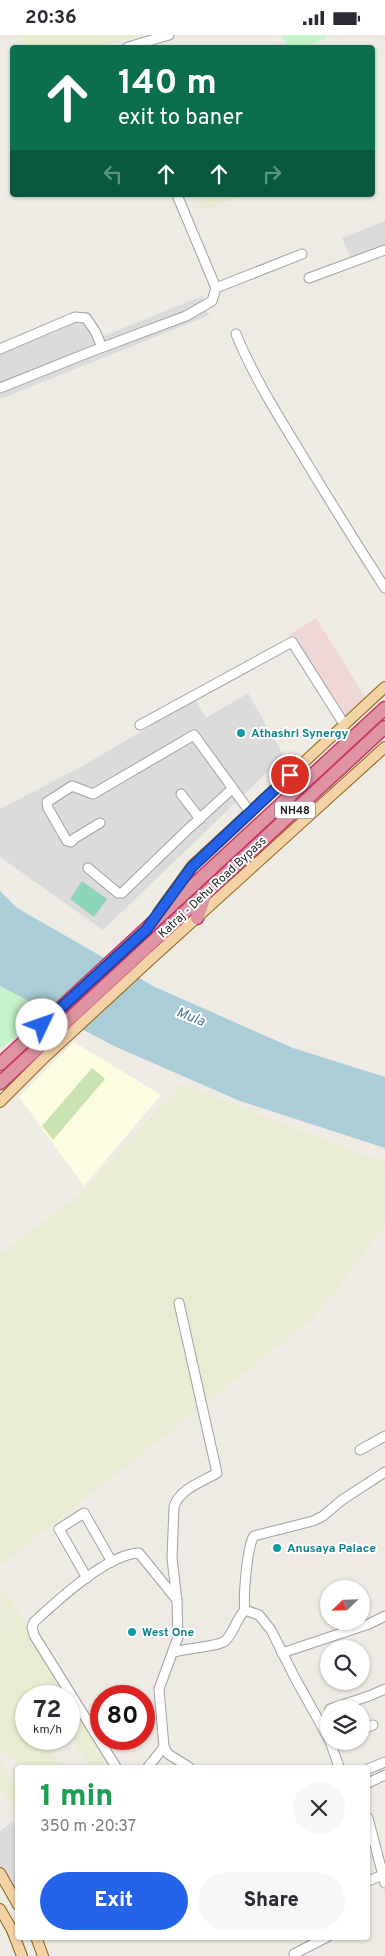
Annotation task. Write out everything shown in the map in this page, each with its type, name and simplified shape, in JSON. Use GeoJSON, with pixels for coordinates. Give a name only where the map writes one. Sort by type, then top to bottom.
{"type":"FeatureCollection","features":[{"type":"Feature","properties":{"kind":"highway","name":"Katraj - Dehu Road Bypass"},"geometry":{"type":"LineString","coordinates":[[28,1039],[385,708]]}},
{"type":"Feature","properties":{"kind":"highway","name":"Katraj - Dehu Road Bypass"},"geometry":{"type":"LineString","coordinates":[[43,1052],[146,956],[206,893],[385,727]]}},
{"type":"Feature","properties":{"kind":"highway"},"geometry":{"type":"LineString","coordinates":[[197,918],[206,893]]}},
{"type":"Feature","properties":{"kind":"highway","name":"NH48"},"geometry":{"type":"LineString","coordinates":[[0,1065],[28,1039]]}},
{"type":"Feature","properties":{"kind":"highway","name":"NH48"},"geometry":{"type":"LineString","coordinates":[[0,1083],[43,1052]]}},
{"type":"Feature","properties":{"kind":"main road"},"geometry":{"type":"LineString","coordinates":[[146,930],[192,867],[385,687]]}},
{"type":"Feature","properties":{"kind":"main road"},"geometry":{"type":"LineString","coordinates":[[146,956],[197,918],[385,747]]}},
{"type":"Feature","properties":{"kind":"main road"},"geometry":{"type":"LineString","coordinates":[[0,1057],[28,1039]]}},
{"type":"Feature","properties":{"kind":"main road"},"geometry":{"type":"LineString","coordinates":[[0,1102],[43,1052]]}},
{"type":"Feature","properties":{"kind":"main road"},"geometry":{"type":"LineString","coordinates":[[2,1881],[15,1900]]}},
{"type":"Feature","properties":{"kind":"main road"},"geometry":{"type":"LineString","coordinates":[[0,1909],[15,1938]]}},
{"type":"Feature","properties":{"kind":"main road"},"geometry":{"type":"LineString","coordinates":[[16,1940],[22,1956]]}},
{"type":"Feature","properties":{"kind":"main road"},"geometry":{"type":"LineString","coordinates":[[39,1940],[43,1956]]}},
{"type":"Feature","properties":{"kind":"street"},"geometry":{"type":"LineString","coordinates":[[135,45],[168,35]]}},
{"type":"Feature","properties":{"kind":"street"},"geometry":{"type":"LineString","coordinates":[[0,388],[186,316],[212,301],[216,288],[178,197]]}},
{"type":"Feature","properties":{"kind":"street"},"geometry":{"type":"LineString","coordinates":[[309,278],[385,249]]}},
{"type":"Feature","properties":{"kind":"street"},"geometry":{"type":"LineString","coordinates":[[216,288],[302,254]]}},
{"type":"Feature","properties":{"kind":"street"},"geometry":{"type":"LineString","coordinates":[[0,349],[75,317],[86,318],[95,331],[102,347]]}},
{"type":"Feature","properties":{"kind":"street"},"geometry":{"type":"LineString","coordinates":[[236,334],[249,365],[291,437],[385,588]]}},
{"type":"Feature","properties":{"kind":"street"},"geometry":{"type":"LineString","coordinates":[[140,725],[292,642],[344,724]]}},
{"type":"Feature","properties":{"kind":"street"},"geometry":{"type":"LineString","coordinates":[[100,823],[75,838],[72,842],[67,841],[48,808],[47,802],[72,786],[93,794],[137,770],[190,736],[196,737],[250,812]]}},
{"type":"Feature","properties":{"kind":"street"},"geometry":{"type":"LineString","coordinates":[[88,868],[118,893],[122,893],[232,789]]}},
{"type":"Feature","properties":{"kind":"street"},"geometry":{"type":"LineString","coordinates":[[181,794],[200,819]]}},
{"type":"Feature","properties":{"kind":"street"},"geometry":{"type":"LineString","coordinates":[[179,1303],[216,1473],[184,1492],[176,1501],[172,1524],[172,1558],[178,1601],[178,1637],[174,1652],[158,1689],[164,1747],[168,1754],[186,1765]]}},
{"type":"Feature","properties":{"kind":"street"},"geometry":{"type":"LineString","coordinates":[[360,1450],[385,1436]]}},
{"type":"Feature","properties":{"kind":"street"},"geometry":{"type":"LineString","coordinates":[[247,1611],[243,1600],[249,1547],[254,1536],[312,1521],[323,1516],[342,1499],[385,1472]]}},
{"type":"Feature","properties":{"kind":"street"},"geometry":{"type":"LineString","coordinates":[[87,1578],[59,1529],[84,1513],[112,1562]]}},
{"type":"Feature","properties":{"kind":"street"},"geometry":{"type":"LineString","coordinates":[[115,1765],[34,1635],[32,1627],[34,1622],[71,1589],[112,1562],[132,1553],[139,1553],[178,1601]]}},
{"type":"Feature","properties":{"kind":"street"},"geometry":{"type":"LineString","coordinates":[[174,1652],[196,1647],[219,1645],[226,1640],[238,1617],[247,1611]]}},
{"type":"Feature","properties":{"kind":"street"},"geometry":{"type":"LineString","coordinates":[[247,1611],[259,1615],[271,1630],[320,1722]]}},
{"type":"Feature","properties":{"kind":"street"},"geometry":{"type":"LineString","coordinates":[[282,1653],[353,1630],[385,1616]]}},
{"type":"Feature","properties":{"kind":"street"},"geometry":{"type":"LineString","coordinates":[[358,1700],[385,1689]]}},
{"type":"Feature","properties":{"kind":"street"},"geometry":{"type":"LineString","coordinates":[[315,1714],[320,1712]]}},
{"type":"Feature","properties":{"kind":"street"},"geometry":{"type":"LineString","coordinates":[[150,1765],[164,1747]]}},
{"type":"Feature","properties":{"kind":"street"},"geometry":{"type":"LineString","coordinates":[[334,1750],[339,1765]]}},
{"type":"Feature","properties":{"kind":"street"},"geometry":{"type":"LineString","coordinates":[[370,1768],[385,1761]]}},
{"type":"Feature","properties":{"kind":"street"},"geometry":{"type":"LineString","coordinates":[[370,1782],[385,1775]]}},
{"type":"Feature","properties":{"kind":"street"},"geometry":{"type":"LineString","coordinates":[[370,1826],[384,1879],[370,1881]]}},
{"type":"Feature","properties":{"kind":"street"},"geometry":{"type":"LineString","coordinates":[[294,1954],[321,1940]]}},
{"type":"Feature","properties":{"kind":"shaded area"},"geometry":{"type":"Polygon","coordinates":[[[18,35],[144,35],[104,45],[22,45],[18,35]]]}},
{"type":"Feature","properties":{"kind":"shaded area"},"geometry":{"type":"Polygon","coordinates":[[[198,197],[239,197],[203,211],[198,197]]]}},
{"type":"Feature","properties":{"kind":"shaded area"},"geometry":{"type":"Polygon","coordinates":[[[385,221],[385,248],[351,260],[342,238],[385,221]]]}},
{"type":"Feature","properties":{"kind":"shaded area"},"geometry":{"type":"Polygon","coordinates":[[[203,296],[201,304],[203,309],[210,315],[0,399],[0,346],[89,311],[101,337],[203,296]]]}},
{"type":"Feature","properties":{"kind":"shaded area"},"geometry":{"type":"Polygon","coordinates":[[[316,618],[365,697],[342,718],[289,635],[316,618]]]}},
{"type":"Feature","properties":{"kind":"shaded area"},"geometry":{"type":"Polygon","coordinates":[[[248,693],[284,756],[103,930],[0,857],[0,809],[79,768],[139,733],[194,697],[206,718],[248,693]]]}},
{"type":"Feature","properties":{"kind":"shaded area"},"geometry":{"type":"Polygon","coordinates":[[[74,1042],[161,1095],[84,1186],[19,1097],[74,1042]]]}},
{"type":"Feature","properties":{"kind":"shaded area"},"geometry":{"type":"Polygon","coordinates":[[[181,1084],[385,1163],[385,1227],[315,1317],[0,1566],[0,1254],[81,1193],[181,1084]]]}},
{"type":"Feature","properties":{"kind":"shaded area"},"geometry":{"type":"Polygon","coordinates":[[[1,1584],[62,1685],[15,1685],[15,1750],[50,1750],[62,1765],[18,1765],[5,1751],[0,1756],[1,1584]]]}},
{"type":"Feature","properties":{"kind":"shaded area"},"geometry":{"type":"Polygon","coordinates":[[[80,1714],[90,1731],[90,1750],[102,1750],[111,1765],[89,1765],[79,1750],[80,1714]]]}},
{"type":"Feature","properties":{"kind":"shaded area"},"geometry":{"type":"Polygon","coordinates":[[[0,1760],[15,1785],[15,1808],[0,1790],[0,1760]]]}},
{"type":"Feature","properties":{"kind":"shaded area"},"geometry":{"type":"Polygon","coordinates":[[[12,1822],[15,1827],[15,1897],[0,1870],[0,1831],[12,1822]]]}},
{"type":"Feature","properties":{"kind":"green space"},"geometry":{"type":"Polygon","coordinates":[[[281,35],[325,35],[327,38],[310,45],[287,45],[281,35]]]}},
{"type":"Feature","properties":{"kind":"green space"},"geometry":{"type":"Polygon","coordinates":[[[82,881],[107,899],[94,917],[70,899],[82,881]]]}},
{"type":"Feature","properties":{"kind":"green space"},"geometry":{"type":"Polygon","coordinates":[[[0,986],[46,1009],[21,1034],[0,1049],[0,986]]]}},
{"type":"Feature","properties":{"kind":"green space"},"geometry":{"type":"Polygon","coordinates":[[[92,1068],[105,1079],[53,1140],[42,1126],[92,1068]]]}},
{"type":"Feature","properties":{"kind":"water","name":"Mula"},"geometry":{"type":"Polygon","coordinates":[[[0,891],[17,908],[155,987],[293,1048],[385,1077],[385,1148],[240,1101],[114,1046],[0,986],[0,891]]]}},
{"type":"Feature","properties":{"kind":"place","name":"Athashri Synergy"},"geometry":{"type":"Point","coordinates":[241,733]}},
{"type":"Feature","properties":{"kind":"place","name":"Anusaya Palace"},"geometry":{"type":"Point","coordinates":[277,1548]}},
{"type":"Feature","properties":{"kind":"place","name":"West One"},"geometry":{"type":"Point","coordinates":[132,1632]}},
{"type":"Feature","properties":{"kind":"route"},"geometry":{"type":"LineString","coordinates":[[42,1025],[146,930],[192,867],[290,775]]}}]}
